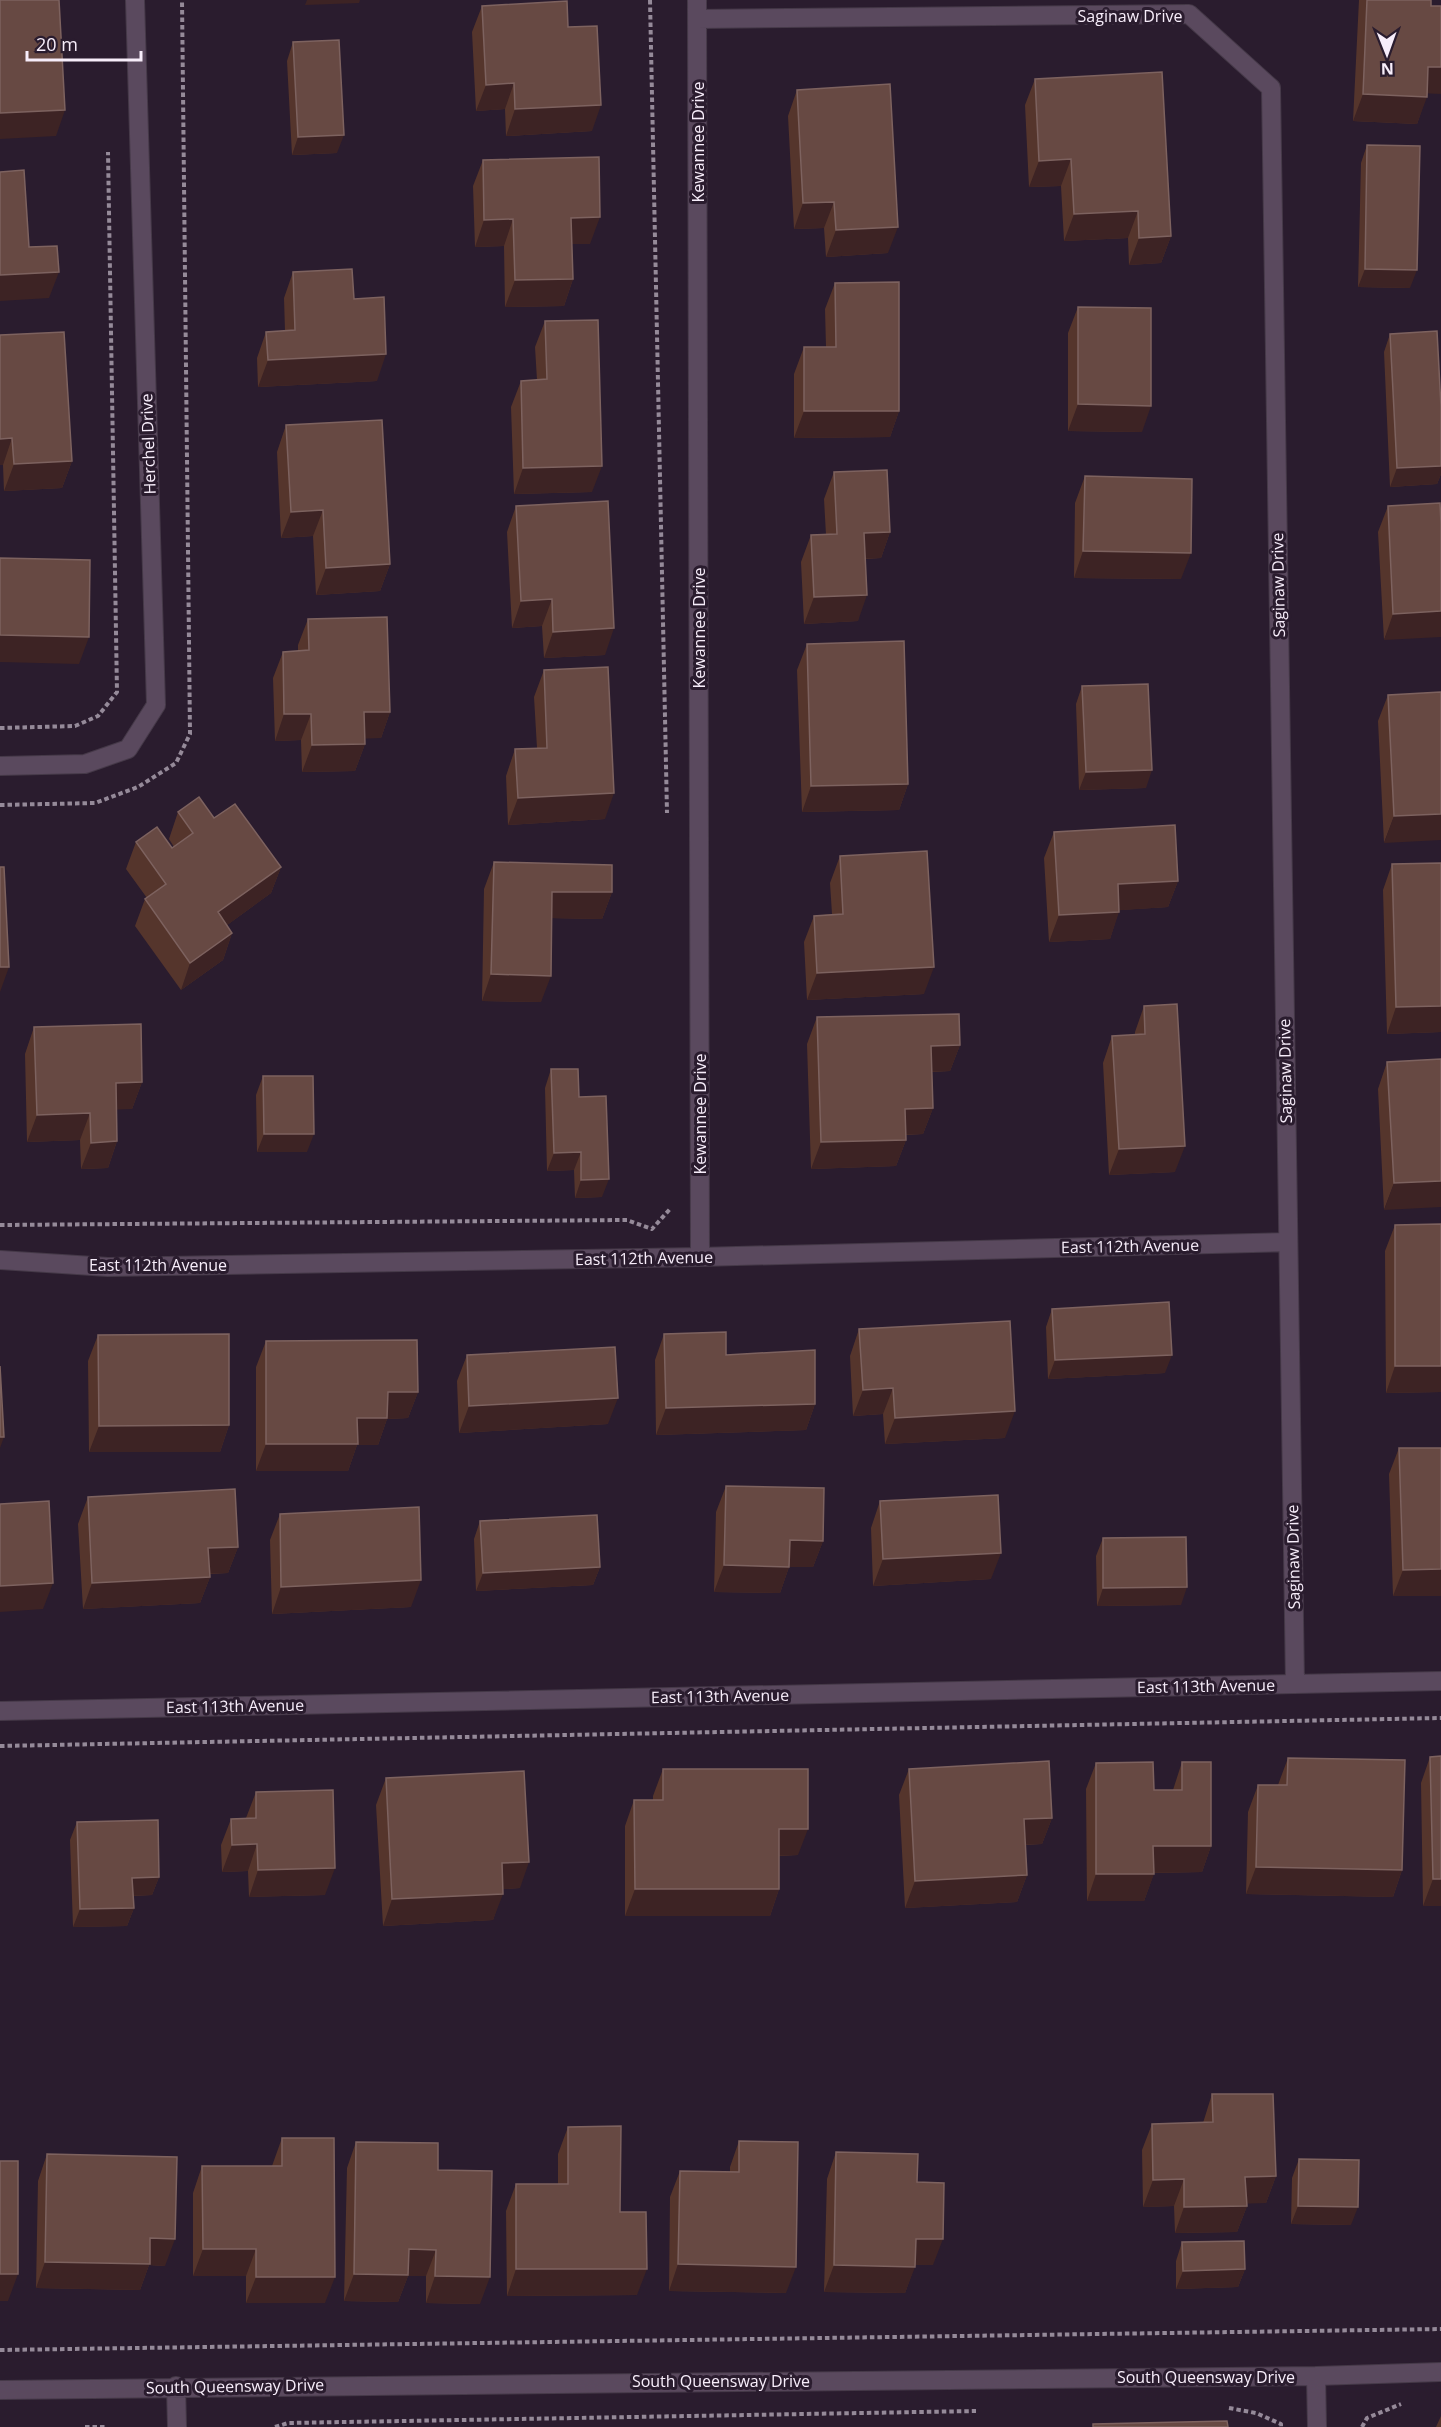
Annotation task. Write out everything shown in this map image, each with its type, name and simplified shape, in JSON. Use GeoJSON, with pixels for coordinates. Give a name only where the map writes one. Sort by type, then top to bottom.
{"type":"FeatureCollection","features":[{"type":"Feature","properties":{"kind":"street","name":"Herchel Drive"},"geometry":{"type":"LineString","coordinates":[[0,766],[85,764],[128,749],[156,705],[135,0]]}},
{"type":"Feature","properties":{"kind":"street","name":"Kewannee Drive"},"geometry":{"type":"LineString","coordinates":[[696,0],[700,1257]]}},
{"type":"Feature","properties":{"kind":"street","name":"Saginaw Drive"},"geometry":{"type":"LineString","coordinates":[[697,19],[1189,15],[1271,88],[1295,1684]]}},
{"type":"Feature","properties":{"kind":"street","name":"East 112th Avenue"},"geometry":{"type":"LineString","coordinates":[[0,1260],[108,1267],[700,1257],[1288,1242]]}},
{"type":"Feature","properties":{"kind":"street","name":"East 113th Avenue"},"geometry":{"type":"LineString","coordinates":[[0,1711],[1441,1681]]}},
{"type":"Feature","properties":{"kind":"street","name":"South Queensway Drive"},"geometry":{"type":"LineString","coordinates":[[0,2390],[176,2386],[1316,2376],[1441,2372]]}},
{"type":"Feature","properties":{"kind":"street"},"geometry":{"type":"LineString","coordinates":[[1316,2376],[1317,2427]]}},
{"type":"Feature","properties":{"kind":"street"},"geometry":{"type":"LineString","coordinates":[[176,2386],[177,2427]]}},
{"type":"Feature","properties":{"kind":"path"},"geometry":{"type":"LineString","coordinates":[[650,0],[667,821]]}},
{"type":"Feature","properties":{"kind":"path"},"geometry":{"type":"LineString","coordinates":[[0,728],[75,726],[99,716],[117,692],[108,143]]}},
{"type":"Feature","properties":{"kind":"path"},"geometry":{"type":"LineString","coordinates":[[0,1225],[627,1220],[652,1229],[670,1209],[673,1200]]}},
{"type":"Feature","properties":{"kind":"path"},"geometry":{"type":"LineString","coordinates":[[0,1746],[1441,1718]]}},
{"type":"Feature","properties":{"kind":"path"},"geometry":{"type":"LineString","coordinates":[[0,2350],[1441,2329]]}},
{"type":"Feature","properties":{"kind":"path"},"geometry":{"type":"LineString","coordinates":[[1362,2427],[1366,2418],[1404,2403]]}},
{"type":"Feature","properties":{"kind":"path"},"geometry":{"type":"LineString","coordinates":[[1223,2407],[1257,2413],[1281,2424],[1281,2427]]}},
{"type":"Feature","properties":{"kind":"path"},"geometry":{"type":"LineString","coordinates":[[275,2427],[288,2423],[983,2411]]}},
{"type":"Feature","properties":{"kind":"path"},"geometry":{"type":"LineString","coordinates":[[86,2427],[106,2427]]}},
{"type":"Feature","properties":{"kind":"building"},"geometry":{"type":"Polygon","coordinates":[[[0,0],[59,0],[65,110],[0,113],[0,0]]]}},
{"type":"Feature","properties":{"kind":"building"},"geometry":{"type":"Polygon","coordinates":[[[1367,0],[1431,0],[1431,6],[1441,6],[1441,67],[1428,67],[1427,97],[1363,94],[1367,0]]]}},
{"type":"Feature","properties":{"kind":"building"},"geometry":{"type":"Polygon","coordinates":[[[567,1],[568,27],[597,26],[601,105],[515,109],[514,83],[486,85],[482,6],[567,1]]]}},
{"type":"Feature","properties":{"kind":"building"},"geometry":{"type":"Polygon","coordinates":[[[339,40],[344,135],[298,137],[293,42],[339,40]]]}},
{"type":"Feature","properties":{"kind":"building"},"geometry":{"type":"Polygon","coordinates":[[[1162,72],[1171,236],[1139,238],[1138,211],[1074,214],[1071,159],[1039,161],[1035,79],[1162,72]]]}},
{"type":"Feature","properties":{"kind":"building"},"geometry":{"type":"Polygon","coordinates":[[[890,84],[898,227],[836,230],[834,202],[803,203],[797,90],[890,84]]]}},
{"type":"Feature","properties":{"kind":"building"},"geometry":{"type":"Polygon","coordinates":[[[1367,145],[1420,146],[1417,270],[1365,269],[1367,145]]]}},
{"type":"Feature","properties":{"kind":"building"},"geometry":{"type":"Polygon","coordinates":[[[599,157],[600,217],[571,218],[573,279],[515,280],[513,219],[484,220],[483,160],[599,157]]]}},
{"type":"Feature","properties":{"kind":"building"},"geometry":{"type":"Polygon","coordinates":[[[24,170],[29,247],[57,246],[59,272],[0,275],[0,172],[24,170]]]}},
{"type":"Feature","properties":{"kind":"building"},"geometry":{"type":"Polygon","coordinates":[[[352,269],[354,299],[384,297],[386,354],[268,360],[266,332],[295,330],[293,272],[352,269]]]}},
{"type":"Feature","properties":{"kind":"building"},"geometry":{"type":"Polygon","coordinates":[[[899,282],[899,411],[804,411],[804,347],[836,347],[835,283],[899,282]]]}},
{"type":"Feature","properties":{"kind":"building"},"geometry":{"type":"Polygon","coordinates":[[[1078,307],[1151,308],[1151,406],[1078,404],[1078,307]]]}},
{"type":"Feature","properties":{"kind":"building"},"geometry":{"type":"Polygon","coordinates":[[[598,320],[602,466],[523,468],[521,381],[547,379],[545,321],[598,320]]]}},
{"type":"Feature","properties":{"kind":"building"},"geometry":{"type":"Polygon","coordinates":[[[1437,331],[1441,466],[1397,468],[1390,334],[1437,331]]]}},
{"type":"Feature","properties":{"kind":"building"},"geometry":{"type":"Polygon","coordinates":[[[64,332],[72,461],[14,464],[12,438],[0,439],[0,335],[64,332]]]}},
{"type":"Feature","properties":{"kind":"building"},"geometry":{"type":"Polygon","coordinates":[[[382,420],[390,564],[326,568],[323,510],[291,512],[286,425],[382,420]]]}},
{"type":"Feature","properties":{"kind":"building"},"geometry":{"type":"Polygon","coordinates":[[[887,470],[890,532],[864,533],[867,595],[814,597],[811,535],[837,534],[834,472],[887,470]]]}},
{"type":"Feature","properties":{"kind":"building"},"geometry":{"type":"Polygon","coordinates":[[[1085,476],[1192,479],[1191,553],[1083,551],[1085,476]]]}},
{"type":"Feature","properties":{"kind":"building"},"geometry":{"type":"Polygon","coordinates":[[[608,501],[614,628],[553,632],[552,599],[521,601],[516,506],[608,501]]]}},
{"type":"Feature","properties":{"kind":"building"},"geometry":{"type":"Polygon","coordinates":[[[1440,503],[1441,611],[1393,614],[1388,506],[1440,503]]]}},
{"type":"Feature","properties":{"kind":"building"},"geometry":{"type":"Polygon","coordinates":[[[0,558],[90,560],[89,637],[0,635],[0,558]]]}},
{"type":"Feature","properties":{"kind":"building"},"geometry":{"type":"Polygon","coordinates":[[[387,617],[390,712],[364,712],[365,744],[312,745],[311,714],[284,714],[283,652],[309,650],[308,619],[387,617]]]}},
{"type":"Feature","properties":{"kind":"building"},"geometry":{"type":"Polygon","coordinates":[[[904,641],[908,784],[811,786],[807,644],[904,641]]]}},
{"type":"Feature","properties":{"kind":"building"},"geometry":{"type":"Polygon","coordinates":[[[608,667],[614,793],[518,798],[515,749],[547,748],[544,670],[608,667]]]}},
{"type":"Feature","properties":{"kind":"building"},"geometry":{"type":"Polygon","coordinates":[[[1148,684],[1152,770],[1086,772],[1082,686],[1148,684]]]}},
{"type":"Feature","properties":{"kind":"building"},"geometry":{"type":"Polygon","coordinates":[[[1441,692],[1441,814],[1394,816],[1388,695],[1441,692]]]}},
{"type":"Feature","properties":{"kind":"building"},"geometry":{"type":"Polygon","coordinates":[[[199,797],[214,818],[235,804],[281,867],[218,912],[232,933],[190,963],[145,899],[166,884],[136,842],[157,827],[172,848],[193,833],[178,812],[199,797]]]}},
{"type":"Feature","properties":{"kind":"building"},"geometry":{"type":"Polygon","coordinates":[[[1175,825],[1178,881],[1118,884],[1119,912],[1059,915],[1054,832],[1175,825]]]}},
{"type":"Feature","properties":{"kind":"building"},"geometry":{"type":"Polygon","coordinates":[[[927,851],[934,967],[817,973],[814,916],[843,914],[840,856],[927,851]]]}},
{"type":"Feature","properties":{"kind":"building"},"geometry":{"type":"Polygon","coordinates":[[[494,862],[612,865],[612,892],[552,892],[551,976],[491,974],[494,862]]]}},
{"type":"Feature","properties":{"kind":"building"},"geometry":{"type":"Polygon","coordinates":[[[1441,863],[1441,1006],[1396,1007],[1392,864],[1441,863]]]}},
{"type":"Feature","properties":{"kind":"building"},"geometry":{"type":"Polygon","coordinates":[[[0,867],[4,867],[9,967],[0,967],[0,867]]]}},
{"type":"Feature","properties":{"kind":"building"},"geometry":{"type":"Polygon","coordinates":[[[1177,1004],[1185,1146],[1119,1149],[1112,1036],[1145,1034],[1144,1006],[1177,1004]]]}},
{"type":"Feature","properties":{"kind":"building"},"geometry":{"type":"Polygon","coordinates":[[[959,1014],[960,1045],[931,1046],[933,1108],[905,1109],[906,1140],[821,1142],[817,1017],[959,1014]]]}},
{"type":"Feature","properties":{"kind":"building"},"geometry":{"type":"Polygon","coordinates":[[[141,1024],[142,1082],[116,1083],[117,1141],[91,1143],[90,1113],[37,1115],[34,1027],[141,1024]]]}},
{"type":"Feature","properties":{"kind":"building"},"geometry":{"type":"Polygon","coordinates":[[[1441,1059],[1441,1181],[1394,1183],[1387,1062],[1441,1059]]]}},
{"type":"Feature","properties":{"kind":"building"},"geometry":{"type":"Polygon","coordinates":[[[551,1069],[578,1069],[579,1097],[606,1096],[609,1179],[581,1180],[581,1152],[554,1153],[551,1069]]]}},
{"type":"Feature","properties":{"kind":"building"},"geometry":{"type":"Polygon","coordinates":[[[263,1076],[313,1076],[314,1134],[264,1134],[263,1076]]]}},
{"type":"Feature","properties":{"kind":"building"},"geometry":{"type":"Polygon","coordinates":[[[1441,1224],[1441,1366],[1395,1366],[1395,1225],[1441,1224]]]}},
{"type":"Feature","properties":{"kind":"building"},"geometry":{"type":"Polygon","coordinates":[[[1169,1302],[1172,1355],[1055,1360],[1052,1309],[1169,1302]]]}},
{"type":"Feature","properties":{"kind":"building"},"geometry":{"type":"Polygon","coordinates":[[[1010,1321],[1015,1411],[895,1418],[893,1388],[863,1390],[859,1329],[1010,1321]]]}},
{"type":"Feature","properties":{"kind":"building"},"geometry":{"type":"Polygon","coordinates":[[[726,1332],[726,1355],[815,1350],[815,1404],[666,1408],[664,1334],[726,1332]]]}},
{"type":"Feature","properties":{"kind":"building"},"geometry":{"type":"Polygon","coordinates":[[[229,1334],[229,1425],[99,1426],[98,1335],[229,1334]]]}},
{"type":"Feature","properties":{"kind":"building"},"geometry":{"type":"Polygon","coordinates":[[[417,1340],[418,1392],[388,1392],[387,1418],[357,1418],[358,1444],[266,1444],[266,1341],[417,1340]]]}},
{"type":"Feature","properties":{"kind":"building"},"geometry":{"type":"Polygon","coordinates":[[[615,1347],[618,1398],[469,1406],[467,1355],[615,1347]]]}},
{"type":"Feature","properties":{"kind":"building"},"geometry":{"type":"Polygon","coordinates":[[[0,1366],[4,1437],[0,1437],[0,1366]]]}},
{"type":"Feature","properties":{"kind":"building"},"geometry":{"type":"Polygon","coordinates":[[[1399,1448],[1441,1448],[1441,1569],[1403,1570],[1399,1448]]]}},
{"type":"Feature","properties":{"kind":"building"},"geometry":{"type":"Polygon","coordinates":[[[726,1486],[824,1488],[823,1541],[790,1540],[789,1567],[724,1565],[726,1486]]]}},
{"type":"Feature","properties":{"kind":"building"},"geometry":{"type":"Polygon","coordinates":[[[235,1489],[238,1547],[208,1548],[210,1577],[92,1583],[88,1497],[235,1489]]]}},
{"type":"Feature","properties":{"kind":"building"},"geometry":{"type":"Polygon","coordinates":[[[998,1495],[1001,1553],[883,1559],[880,1501],[998,1495]]]}},
{"type":"Feature","properties":{"kind":"building"},"geometry":{"type":"Polygon","coordinates":[[[49,1501],[53,1583],[0,1586],[0,1504],[49,1501]]]}},
{"type":"Feature","properties":{"kind":"building"},"geometry":{"type":"Polygon","coordinates":[[[419,1507],[421,1580],[281,1587],[280,1514],[419,1507]]]}},
{"type":"Feature","properties":{"kind":"building"},"geometry":{"type":"Polygon","coordinates":[[[597,1515],[600,1567],[483,1573],[480,1521],[597,1515]]]}},
{"type":"Feature","properties":{"kind":"building"},"geometry":{"type":"Polygon","coordinates":[[[1186,1537],[1187,1587],[1103,1588],[1103,1538],[1186,1537]]]}},
{"type":"Feature","properties":{"kind":"building"},"geometry":{"type":"Polygon","coordinates":[[[1441,1756],[1441,1879],[1433,1879],[1430,1757],[1441,1756]]]}},
{"type":"Feature","properties":{"kind":"building"},"geometry":{"type":"Polygon","coordinates":[[[1288,1758],[1405,1760],[1402,1870],[1256,1867],[1258,1785],[1287,1785],[1288,1758]]]}},
{"type":"Feature","properties":{"kind":"building"},"geometry":{"type":"Polygon","coordinates":[[[1049,1761],[1052,1818],[1024,1819],[1027,1875],[915,1881],[909,1769],[1049,1761]]]}},
{"type":"Feature","properties":{"kind":"building"},"geometry":{"type":"Polygon","coordinates":[[[1153,1762],[1154,1790],[1182,1790],[1182,1762],[1211,1762],[1211,1846],[1153,1846],[1154,1874],[1096,1874],[1096,1763],[1153,1762]]]}},
{"type":"Feature","properties":{"kind":"building"},"geometry":{"type":"Polygon","coordinates":[[[663,1769],[808,1769],[808,1829],[779,1829],[779,1889],[635,1889],[634,1800],[663,1800],[663,1769]]]}},
{"type":"Feature","properties":{"kind":"building"},"geometry":{"type":"Polygon","coordinates":[[[524,1771],[529,1862],[502,1863],[503,1894],[392,1899],[386,1778],[524,1771]]]}},
{"type":"Feature","properties":{"kind":"building"},"geometry":{"type":"Polygon","coordinates":[[[333,1790],[335,1868],[258,1870],[257,1844],[232,1845],[231,1819],[256,1818],[256,1792],[333,1790]]]}},
{"type":"Feature","properties":{"kind":"building"},"geometry":{"type":"Polygon","coordinates":[[[158,1820],[159,1877],[132,1878],[134,1908],[80,1909],[77,1822],[158,1820]]]}},
{"type":"Feature","properties":{"kind":"building"},"geometry":{"type":"Polygon","coordinates":[[[1212,2094],[1273,2094],[1276,2176],[1245,2177],[1247,2206],[1184,2207],[1184,2179],[1153,2180],[1152,2124],[1213,2122],[1212,2094]]]}},
{"type":"Feature","properties":{"kind":"building"},"geometry":{"type":"Polygon","coordinates":[[[621,2126],[620,2212],[646,2212],[647,2269],[516,2269],[516,2184],[568,2184],[568,2127],[621,2126]]]}},
{"type":"Feature","properties":{"kind":"building"},"geometry":{"type":"Polygon","coordinates":[[[282,2138],[334,2138],[335,2277],[256,2277],[256,2249],[203,2249],[202,2166],[282,2166],[282,2138]]]}},
{"type":"Feature","properties":{"kind":"building"},"geometry":{"type":"Polygon","coordinates":[[[739,2141],[798,2142],[796,2267],[678,2264],[680,2171],[739,2172],[739,2141]]]}},
{"type":"Feature","properties":{"kind":"building"},"geometry":{"type":"Polygon","coordinates":[[[356,2142],[438,2143],[438,2170],[492,2171],[490,2277],[435,2276],[436,2250],[409,2249],[408,2275],[354,2274],[356,2142]]]}},
{"type":"Feature","properties":{"kind":"building"},"geometry":{"type":"Polygon","coordinates":[[[836,2152],[918,2154],[917,2182],[944,2183],[943,2239],[916,2239],[915,2267],[834,2265],[836,2152]]]}},
{"type":"Feature","properties":{"kind":"building"},"geometry":{"type":"Polygon","coordinates":[[[47,2154],[177,2157],[175,2239],[150,2238],[150,2264],[45,2262],[47,2154]]]}},
{"type":"Feature","properties":{"kind":"building"},"geometry":{"type":"Polygon","coordinates":[[[1299,2159],[1359,2160],[1358,2207],[1298,2206],[1299,2159]]]}},
{"type":"Feature","properties":{"kind":"building"},"geometry":{"type":"Polygon","coordinates":[[[0,2161],[18,2161],[18,2274],[0,2274],[0,2161]]]}},
{"type":"Feature","properties":{"kind":"building"},"geometry":{"type":"Polygon","coordinates":[[[1244,2241],[1245,2269],[1183,2271],[1182,2242],[1244,2241]]]}},
{"type":"Feature","properties":{"kind":"building"},"geometry":{"type":"Polygon","coordinates":[[[1227,2421],[1228,2427],[1093,2427],[1093,2424],[1227,2421]]]}}]}
